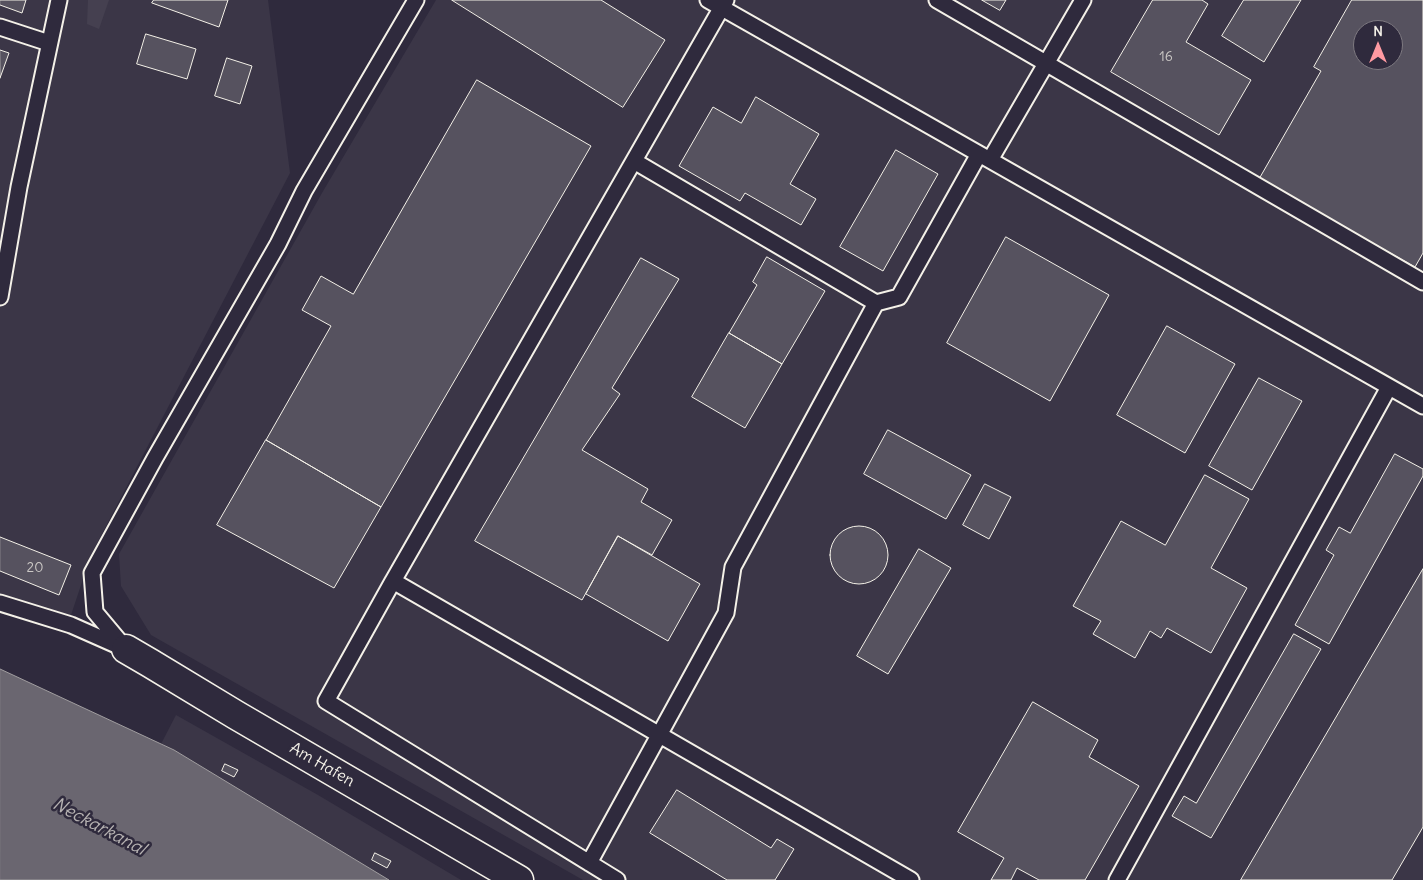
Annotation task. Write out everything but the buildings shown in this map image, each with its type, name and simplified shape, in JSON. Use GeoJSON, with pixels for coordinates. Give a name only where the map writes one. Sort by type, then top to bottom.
{"type":"FeatureCollection","features":[{"type":"Feature","properties":{"kind":"street","name":"Am Hafen"},"geometry":{"type":"LineString","coordinates":[[126,650],[519,880]]}},
{"type":"Feature","properties":{"kind":"lane"},"geometry":{"type":"LineString","coordinates":[[0,297],[19,187],[58,0]]}},
{"type":"Feature","properties":{"kind":"lane","name":"Am Hafen"},"geometry":{"type":"LineString","coordinates":[[126,650],[95,612],[92,573],[155,458],[278,244],[304,191],[416,0]]}},
{"type":"Feature","properties":{"kind":"lane"},"geometry":{"type":"LineString","coordinates":[[708,0],[724,4],[984,157],[1423,406]]}},
{"type":"Feature","properties":{"kind":"lane"},"geometry":{"type":"LineString","coordinates":[[937,0],[1423,282]]}},
{"type":"Feature","properties":{"kind":"lane"},"geometry":{"type":"LineString","coordinates":[[634,161],[876,303],[898,297],[984,157],[1047,64],[1083,0]]}},
{"type":"Feature","properties":{"kind":"lane"},"geometry":{"type":"LineString","coordinates":[[617,880],[326,701],[724,4]]}},
{"type":"Feature","properties":{"kind":"lane"},"geometry":{"type":"LineString","coordinates":[[0,27],[49,43]]}},
{"type":"Feature","properties":{"kind":"lane"},"geometry":{"type":"LineString","coordinates":[[589,863],[726,613],[733,567],[876,303]]}},
{"type":"Feature","properties":{"kind":"lane"},"geometry":{"type":"LineString","coordinates":[[1117,880],[1389,387]]}},
{"type":"Feature","properties":{"kind":"lane"},"geometry":{"type":"LineString","coordinates":[[393,581],[911,880]]}},
{"type":"Feature","properties":{"kind":"lane","name":"Am Hafen"},"geometry":{"type":"LineString","coordinates":[[0,603],[71,625],[126,650]]}},
{"type":"Feature","properties":{"kind":"shaded area"},"geometry":{"type":"Polygon","coordinates":[[[0,0],[268,0],[290,173],[91,555],[70,618],[0,595],[0,0]]]}},
{"type":"Feature","properties":{"kind":"shaded area"},"geometry":{"type":"Polygon","coordinates":[[[88,0],[109,0],[99,29],[87,24],[88,0]]]}},
{"type":"Feature","properties":{"kind":"shaded area"},"geometry":{"type":"Polygon","coordinates":[[[436,0],[1423,0],[1423,880],[583,880],[151,635],[121,586],[119,554],[322,193],[436,0]]]}},
{"type":"Feature","properties":{"kind":"shaded area"},"geometry":{"type":"Polygon","coordinates":[[[176,715],[318,795],[461,880],[389,880],[174,750],[161,744],[176,715]]]}},
{"type":"Feature","properties":{"kind":"water","name":"Neckarkanal"},"geometry":{"type":"Polygon","coordinates":[[[0,669],[174,750],[389,880],[0,880],[0,669]]]}}]}
